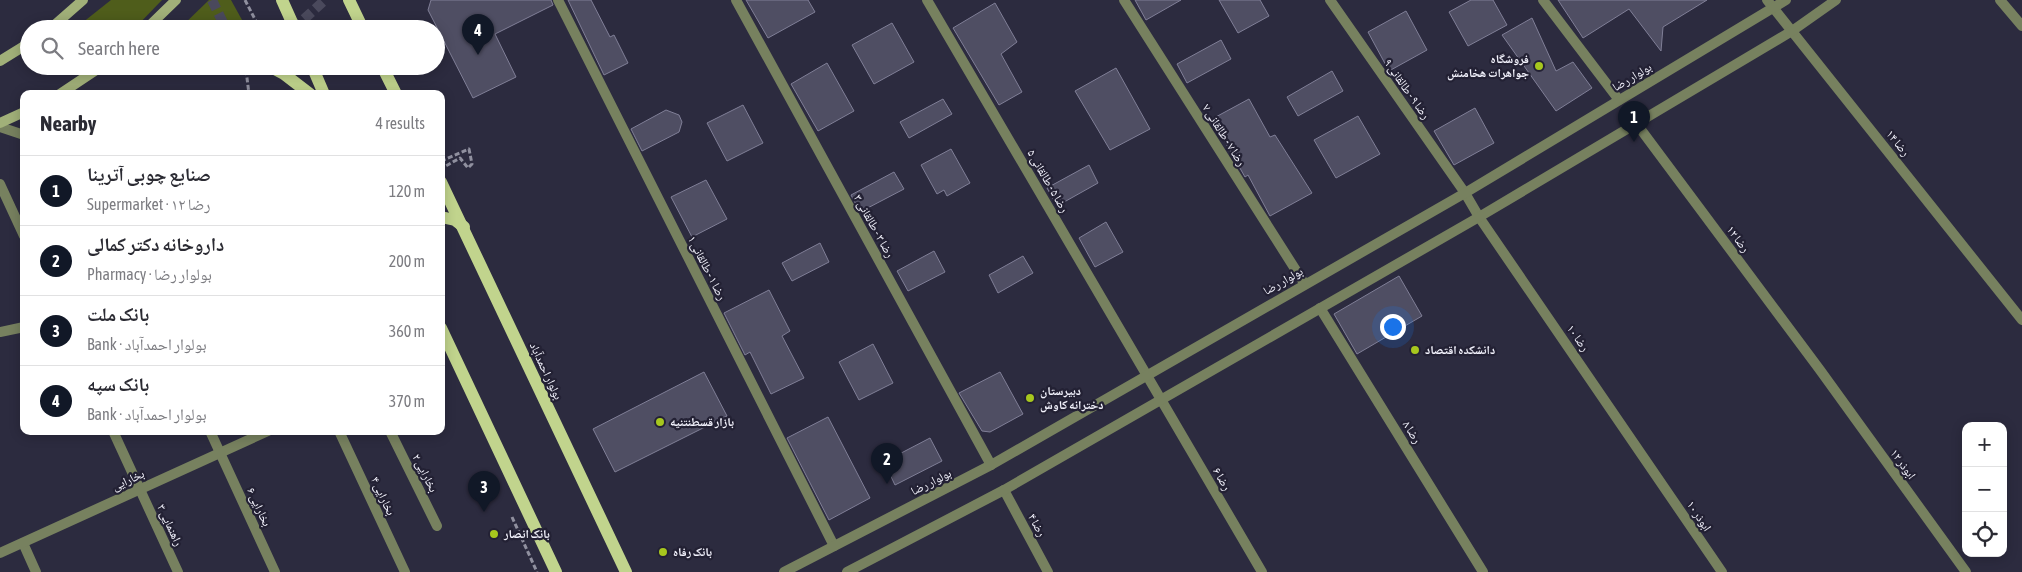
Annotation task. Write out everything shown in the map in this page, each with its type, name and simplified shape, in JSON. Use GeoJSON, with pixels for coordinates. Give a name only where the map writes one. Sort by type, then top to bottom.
{"type":"FeatureCollection","features":[{"type":"Feature","properties":{"kind":"main road"},"geometry":{"type":"LineString","coordinates":[[60,20],[83,0]]}},
{"type":"Feature","properties":{"kind":"main road"},"geometry":{"type":"LineString","coordinates":[[155,20],[176,0]]}},
{"type":"Feature","properties":{"kind":"main road"},"geometry":{"type":"LineString","coordinates":[[282,0],[291,20]]}},
{"type":"Feature","properties":{"kind":"main road"},"geometry":{"type":"LineString","coordinates":[[349,0],[359,20]]}},
{"type":"Feature","properties":{"kind":"main road"},"geometry":{"type":"LineString","coordinates":[[0,61],[20,48]]}},
{"type":"Feature","properties":{"kind":"main road"},"geometry":{"type":"LineString","coordinates":[[65,90],[85,75]]}},
{"type":"Feature","properties":{"kind":"main road"},"geometry":{"type":"LineString","coordinates":[[285,75],[305,90]]}},
{"type":"Feature","properties":{"kind":"main road"},"geometry":{"type":"LineString","coordinates":[[316,75],[322,90]]}},
{"type":"Feature","properties":{"kind":"main road"},"geometry":{"type":"LineString","coordinates":[[386,75],[394,90]]}},
{"type":"Feature","properties":{"kind":"main road"},"geometry":{"type":"LineString","coordinates":[[0,123],[20,114]]}},
{"type":"Feature","properties":{"kind":"main road","name":"بولوار احمدآباد"},"geometry":{"type":"LineString","coordinates":[[445,190],[626,572]]}},
{"type":"Feature","properties":{"kind":"main road"},"geometry":{"type":"LineString","coordinates":[[445,218],[455,220],[464,227]]}},
{"type":"Feature","properties":{"kind":"main road"},"geometry":{"type":"LineString","coordinates":[[446,351],[556,572]]}},
{"type":"Feature","properties":{"kind":"street","name":"رضا ۱ - طالقانی ۱"},"geometry":{"type":"LineString","coordinates":[[558,0],[834,546]]}},
{"type":"Feature","properties":{"kind":"street","name":"رضا ۳ - طالقانی ۳"},"geometry":{"type":"LineString","coordinates":[[736,0],[990,465]]}},
{"type":"Feature","properties":{"kind":"street","name":"رضا ۵ - طالقانی ۵"},"geometry":{"type":"LineString","coordinates":[[927,0],[1161,398]]}},
{"type":"Feature","properties":{"kind":"street","name":"رضا ۷ - طالقانی ۷"},"geometry":{"type":"LineString","coordinates":[[1124,0],[1304,284]]}},
{"type":"Feature","properties":{"kind":"street","name":"رضا ۹ - طالقانی ۹"},"geometry":{"type":"LineString","coordinates":[[1330,0],[1464,192],[1479,217]]}},
{"type":"Feature","properties":{"kind":"street"},"geometry":{"type":"LineString","coordinates":[[1543,0],[1619,100]]}},
{"type":"Feature","properties":{"kind":"street","name":"رضا ۱۴"},"geometry":{"type":"LineString","coordinates":[[1767,0],[2022,320]]}},
{"type":"Feature","properties":{"kind":"street","name":"بولوار رضا"},"geometry":{"type":"LineString","coordinates":[[784,572],[990,465],[1464,192],[1774,9],[1786,0]]}},
{"type":"Feature","properties":{"kind":"street"},"geometry":{"type":"LineString","coordinates":[[847,572],[1004,490],[1161,398],[1479,217],[1792,31],[1836,0]]}},
{"type":"Feature","properties":{"kind":"street"},"geometry":{"type":"LineString","coordinates":[[2000,0],[2022,26]]}},
{"type":"Feature","properties":{"kind":"street","name":"رضا ۱۲"},"geometry":{"type":"LineString","coordinates":[[1636,123],[1820,370]]}},
{"type":"Feature","properties":{"kind":"street"},"geometry":{"type":"LineString","coordinates":[[0,127],[20,133]]}},
{"type":"Feature","properties":{"kind":"street"},"geometry":{"type":"LineString","coordinates":[[0,184],[20,227]]}},
{"type":"Feature","properties":{"kind":"street","name":"رضا ۱۰"},"geometry":{"type":"LineString","coordinates":[[1479,217],[1656,473]]}},
{"type":"Feature","properties":{"kind":"street","name":"رضا ۸"},"geometry":{"type":"LineString","coordinates":[[1320,308],[1483,571]]}},
{"type":"Feature","properties":{"kind":"street"},"geometry":{"type":"LineString","coordinates":[[0,332],[20,328]]}},
{"type":"Feature","properties":{"kind":"street","name":"ابوذر ۱۲"},"geometry":{"type":"LineString","coordinates":[[1820,370],[1966,572]]}},
{"type":"Feature","properties":{"kind":"street","name":"رضا ۶"},"geometry":{"type":"LineString","coordinates":[[1161,398],[1262,572]]}},
{"type":"Feature","properties":{"kind":"street","name":"راهنمایی ۳"},"geometry":{"type":"LineString","coordinates":[[115,435],[178,572]]}},
{"type":"Feature","properties":{"kind":"street","name":"بخارایی ۶"},"geometry":{"type":"LineString","coordinates":[[212,435],[275,572]]}},
{"type":"Feature","properties":{"kind":"street","name":"بخارایی"},"geometry":{"type":"LineString","coordinates":[[0,553],[259,435]]}},
{"type":"Feature","properties":{"kind":"street","name":"بخارایی ۴"},"geometry":{"type":"LineString","coordinates":[[340,435],[404,572]]}},
{"type":"Feature","properties":{"kind":"street","name":"بخارایی ۲"},"geometry":{"type":"LineString","coordinates":[[392,435],[437,526]]}},
{"type":"Feature","properties":{"kind":"street","name":"ابوذر ۱۰"},"geometry":{"type":"LineString","coordinates":[[1656,473],[1722,572]]}},
{"type":"Feature","properties":{"kind":"street","name":"رضا ۴"},"geometry":{"type":"LineString","coordinates":[[1004,490],[1048,572]]}},
{"type":"Feature","properties":{"kind":"street"},"geometry":{"type":"LineString","coordinates":[[23,543],[36,572]]}},
{"type":"Feature","properties":{"kind":"path"},"geometry":{"type":"LineString","coordinates":[[246,0],[256,20]]}},
{"type":"Feature","properties":{"kind":"path"},"geometry":{"type":"LineString","coordinates":[[247,75],[248,90]]}},
{"type":"Feature","properties":{"kind":"path"},"geometry":{"type":"LineString","coordinates":[[445,159],[469,149],[472,164],[468,168],[460,158],[445,166]]}},
{"type":"Feature","properties":{"kind":"green space"},"geometry":{"type":"Polygon","coordinates":[[[111,0],[162,0],[143,20],[86,20],[111,0]]]}},
{"type":"Feature","properties":{"kind":"green space"},"geometry":{"type":"Polygon","coordinates":[[[209,0],[231,0],[242,20],[188,20],[209,0]]]}},
{"type":"Feature","properties":{"kind":"building"},"geometry":{"type":"Polygon","coordinates":[[[431,0],[551,0],[553,5],[495,34],[516,77],[473,98],[445,43],[445,20],[433,20],[428,10],[431,0]]]}},
{"type":"Feature","properties":{"kind":"building"},"geometry":{"type":"Polygon","coordinates":[[[568,0],[591,0],[610,37],[614,35],[628,63],[604,75],[568,0]]]}},
{"type":"Feature","properties":{"kind":"building"},"geometry":{"type":"Polygon","coordinates":[[[746,0],[808,0],[815,12],[768,38],[746,0]]]}},
{"type":"Feature","properties":{"kind":"building"},"geometry":{"type":"Polygon","coordinates":[[[1135,0],[1181,0],[1146,20],[1135,0]]]}},
{"type":"Feature","properties":{"kind":"building"},"geometry":{"type":"Polygon","coordinates":[[[1219,0],[1260,0],[1269,16],[1238,33],[1219,0]]]}},
{"type":"Feature","properties":{"kind":"building"},"geometry":{"type":"Polygon","coordinates":[[[1471,0],[1493,0],[1507,25],[1468,46],[1449,12],[1471,0]]]}},
{"type":"Feature","properties":{"kind":"building"},"geometry":{"type":"Polygon","coordinates":[[[1558,0],[1707,0],[1663,27],[1661,51],[1629,9],[1583,38],[1558,0]]]}},
{"type":"Feature","properties":{"kind":"building"},"geometry":{"type":"Polygon","coordinates":[[[995,3],[1017,42],[1001,54],[1022,92],[999,105],[953,28],[995,3]]]}},
{"type":"Feature","properties":{"kind":"building"},"geometry":{"type":"Polygon","coordinates":[[[1406,11],[1427,50],[1389,71],[1368,32],[1406,11]]]}},
{"type":"Feature","properties":{"kind":"building","name":"فروشگاه جواهرات هخامنش"},"geometry":{"type":"Polygon","coordinates":[[[1532,18],[1556,71],[1573,62],[1592,88],[1556,111],[1502,35],[1532,18]]]}},
{"type":"Feature","properties":{"kind":"building"},"geometry":{"type":"Polygon","coordinates":[[[892,23],[914,62],[874,84],[852,45],[892,23]]]}},
{"type":"Feature","properties":{"kind":"building"},"geometry":{"type":"Polygon","coordinates":[[[1221,40],[1231,59],[1187,83],[1177,64],[1221,40]]]}},
{"type":"Feature","properties":{"kind":"building"},"geometry":{"type":"Polygon","coordinates":[[[827,63],[854,111],[818,131],[791,84],[827,63]]]}},
{"type":"Feature","properties":{"kind":"building"},"geometry":{"type":"Polygon","coordinates":[[[1116,68],[1150,129],[1110,150],[1075,91],[1116,68]]]}},
{"type":"Feature","properties":{"kind":"building"},"geometry":{"type":"Polygon","coordinates":[[[1332,71],[1343,91],[1298,116],[1287,97],[1332,71]]]}},
{"type":"Feature","properties":{"kind":"building"},"geometry":{"type":"Polygon","coordinates":[[[943,99],[952,114],[909,138],[900,122],[943,99]]]}},
{"type":"Feature","properties":{"kind":"building"},"geometry":{"type":"Polygon","coordinates":[[[1249,99],[1270,137],[1275,135],[1312,193],[1270,216],[1248,175],[1245,177],[1212,119],[1249,99]]]}},
{"type":"Feature","properties":{"kind":"building"},"geometry":{"type":"Polygon","coordinates":[[[743,105],[763,143],[727,161],[707,123],[743,105]]]}},
{"type":"Feature","properties":{"kind":"building"},"geometry":{"type":"Polygon","coordinates":[[[1475,108],[1494,143],[1454,165],[1434,131],[1475,108]]]}},
{"type":"Feature","properties":{"kind":"building"},"geometry":{"type":"Polygon","coordinates":[[[666,110],[679,115],[682,122],[679,132],[642,151],[631,129],[666,110]]]}},
{"type":"Feature","properties":{"kind":"building"},"geometry":{"type":"Polygon","coordinates":[[[1358,116],[1380,154],[1336,178],[1314,140],[1358,116]]]}},
{"type":"Feature","properties":{"kind":"building"},"geometry":{"type":"Polygon","coordinates":[[[951,149],[970,183],[947,196],[944,190],[937,194],[921,165],[951,149]]]}},
{"type":"Feature","properties":{"kind":"building"},"geometry":{"type":"Polygon","coordinates":[[[1089,165],[1098,183],[1057,206],[1047,188],[1089,165]]]}},
{"type":"Feature","properties":{"kind":"building"},"geometry":{"type":"Polygon","coordinates":[[[894,172],[904,189],[860,212],[851,195],[894,172]]]}},
{"type":"Feature","properties":{"kind":"building"},"geometry":{"type":"Polygon","coordinates":[[[706,180],[727,219],[692,237],[671,197],[706,180]]]}},
{"type":"Feature","properties":{"kind":"building"},"geometry":{"type":"Polygon","coordinates":[[[1106,222],[1123,252],[1095,267],[1079,238],[1106,222]]]}},
{"type":"Feature","properties":{"kind":"building"},"geometry":{"type":"Polygon","coordinates":[[[820,243],[829,262],[792,281],[782,263],[820,243]]]}},
{"type":"Feature","properties":{"kind":"building"},"geometry":{"type":"Polygon","coordinates":[[[934,251],[945,272],[908,291],[897,271],[934,251]]]}},
{"type":"Feature","properties":{"kind":"building"},"geometry":{"type":"Polygon","coordinates":[[[1023,256],[1033,273],[998,293],[989,275],[1023,256]]]}},
{"type":"Feature","properties":{"kind":"building"},"geometry":{"type":"Polygon","coordinates":[[[1399,276],[1422,316],[1357,354],[1334,314],[1399,276]]]}},
{"type":"Feature","properties":{"kind":"building"},"geometry":{"type":"Polygon","coordinates":[[[769,290],[790,331],[782,336],[804,378],[771,394],[750,352],[745,355],[724,313],[769,290]]]}},
{"type":"Feature","properties":{"kind":"building"},"geometry":{"type":"Polygon","coordinates":[[[873,344],[893,383],[859,400],[839,362],[873,344]]]}},
{"type":"Feature","properties":{"kind":"building","name":"بازار قسطنتنیه"},"geometry":{"type":"Polygon","coordinates":[[[704,372],[727,416],[615,472],[593,429],[704,372]]]}},
{"type":"Feature","properties":{"kind":"building"},"geometry":{"type":"Polygon","coordinates":[[[1000,372],[1023,414],[990,432],[982,431],[959,393],[1000,372]]]}},
{"type":"Feature","properties":{"kind":"building"},"geometry":{"type":"Polygon","coordinates":[[[828,417],[870,498],[829,520],[787,438],[828,417]]]}},
{"type":"Feature","properties":{"kind":"building"},"geometry":{"type":"Polygon","coordinates":[[[930,438],[942,461],[895,485],[884,462],[930,438]]]}},
{"type":"Feature","properties":{"kind":"tunnel"},"geometry":{"type":"LineString","coordinates":[[212,0],[222,20]]}},
{"type":"Feature","properties":{"kind":"tunnel"},"geometry":{"type":"LineString","coordinates":[[303,20],[325,0]]}},
{"type":"Feature","properties":{"kind":"place","name":"بانک سپه"},"geometry":{"type":"Point","coordinates":[478,55]}},
{"type":"Feature","properties":{"kind":"place","name":"فروشگاه جواهرات هخامنش"},"geometry":{"type":"Point","coordinates":[1539,66]}},
{"type":"Feature","properties":{"kind":"place","name":"صنایع چوبی آترینا"},"geometry":{"type":"Point","coordinates":[1634,142]}},
{"type":"Feature","properties":{"kind":"place","name":"دانشکده اقتصاد"},"geometry":{"type":"Point","coordinates":[1415,350]}},
{"type":"Feature","properties":{"kind":"place","name":"دبیرستان دخترانه کاوش"},"geometry":{"type":"Point","coordinates":[1030,398]}},
{"type":"Feature","properties":{"kind":"place","name":"بازار قسطنتنیه"},"geometry":{"type":"Point","coordinates":[660,422]}},
{"type":"Feature","properties":{"kind":"place","name":"داروخانه دکتر کمالی"},"geometry":{"type":"Point","coordinates":[887,484]}},
{"type":"Feature","properties":{"kind":"place","name":"بانک ملت"},"geometry":{"type":"Point","coordinates":[484,512]}},
{"type":"Feature","properties":{"kind":"place","name":"بانک انصار"},"geometry":{"type":"Point","coordinates":[494,534]}},
{"type":"Feature","properties":{"kind":"place","name":"بانک رفاه"},"geometry":{"type":"Point","coordinates":[663,552]}}]}
